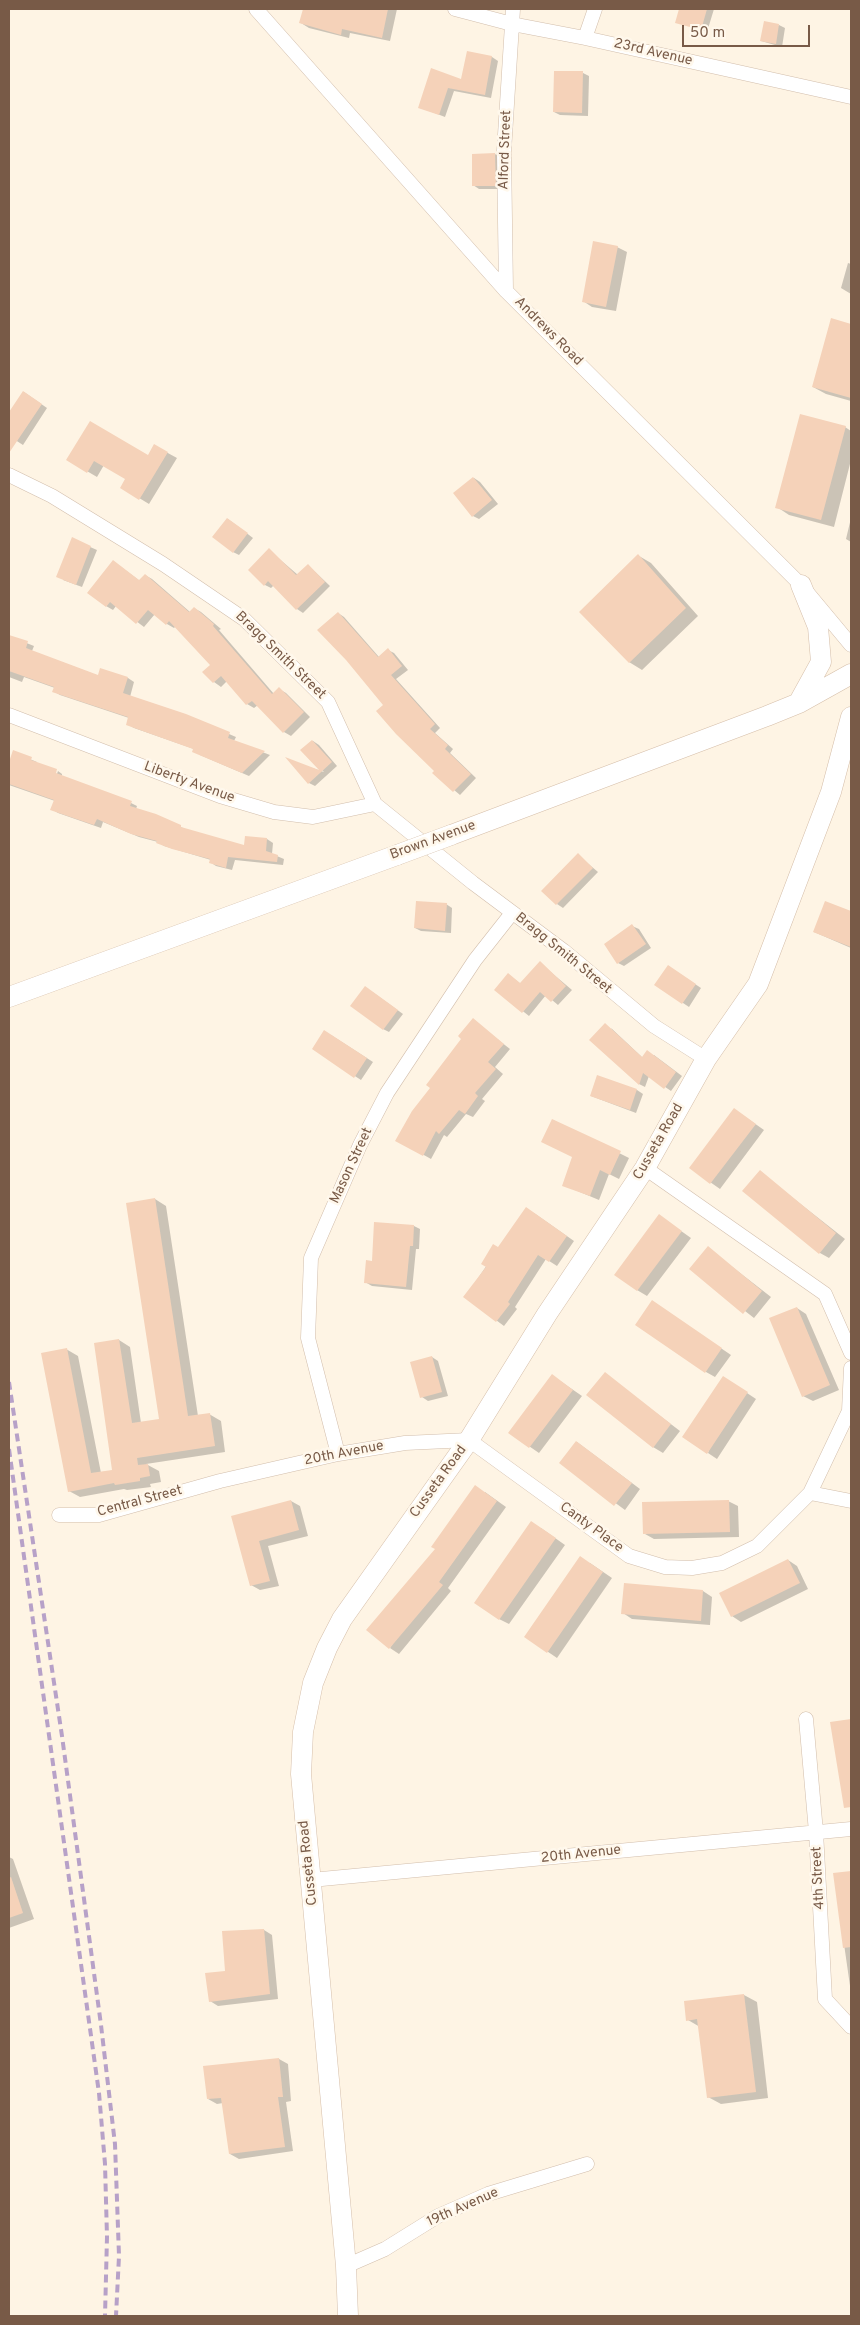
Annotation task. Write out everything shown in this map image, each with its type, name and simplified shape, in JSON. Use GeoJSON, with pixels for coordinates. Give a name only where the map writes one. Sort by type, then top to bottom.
{"type":"FeatureCollection","features":[{"type":"Feature","properties":{"kind":"street","name":"Andrews Road"},"geometry":{"type":"LineString","coordinates":[[256,9],[506,291],[802,585],[851,645]]}},
{"type":"Feature","properties":{"kind":"street","name":"23rd Avenue"},"geometry":{"type":"LineString","coordinates":[[455,9],[512,24],[585,38],[851,97]]}},
{"type":"Feature","properties":{"kind":"street","name":"Alford Street"},"geometry":{"type":"LineString","coordinates":[[506,291],[504,151],[513,9]]}},
{"type":"Feature","properties":{"kind":"street"},"geometry":{"type":"LineString","coordinates":[[585,38],[595,9]]}},
{"type":"Feature","properties":{"kind":"street","name":"Bragg Smith Street"},"geometry":{"type":"LineString","coordinates":[[9,475],[52,496],[164,564],[244,619],[328,702],[375,804],[406,831],[564,951],[654,1026],[706,1059]]}},
{"type":"Feature","properties":{"kind":"street"},"geometry":{"type":"LineString","coordinates":[[798,703],[821,662],[818,627],[802,585]]}},
{"type":"Feature","properties":{"kind":"street","name":"Brown Avenue"},"geometry":{"type":"LineString","coordinates":[[9,997],[758,720],[798,703],[851,674]]}},
{"type":"Feature","properties":{"kind":"street","name":"Liberty Avenue"},"geometry":{"type":"LineString","coordinates":[[9,715],[220,796],[274,812],[313,818],[375,804]]}},
{"type":"Feature","properties":{"kind":"street","name":"Cusseta Road"},"geometry":{"type":"LineString","coordinates":[[348,2316],[346,2266],[301,1774],[302,1732],[313,1683],[327,1648],[342,1619],[469,1440],[547,1314],[645,1168],[706,1059],[758,984],[831,792],[851,717]]}},
{"type":"Feature","properties":{"kind":"street","name":"Mason Street"},"geometry":{"type":"LineString","coordinates":[[338,1454],[308,1338],[311,1258],[360,1145],[387,1093],[475,960],[512,913]]}},
{"type":"Feature","properties":{"kind":"street"},"geometry":{"type":"LineString","coordinates":[[645,1168],[824,1294],[851,1354]]}},
{"type":"Feature","properties":{"kind":"street","name":"Canty Place"},"geometry":{"type":"LineString","coordinates":[[469,1440],[629,1556],[665,1567],[692,1568],[722,1563],[757,1546],[810,1493],[849,1410],[851,1368]]}},
{"type":"Feature","properties":{"kind":"street","name":"20th Avenue"},"geometry":{"type":"LineString","coordinates":[[220,1481],[338,1454],[405,1443],[469,1440]]}},
{"type":"Feature","properties":{"kind":"street","name":"Central Street"},"geometry":{"type":"LineString","coordinates":[[59,1515],[99,1515],[220,1481]]}},
{"type":"Feature","properties":{"kind":"street"},"geometry":{"type":"LineString","coordinates":[[810,1493],[851,1501]]}},
{"type":"Feature","properties":{"kind":"street","name":"4th Street"},"geometry":{"type":"LineString","coordinates":[[806,1719],[816,1832],[825,1999],[851,2027]]}},
{"type":"Feature","properties":{"kind":"street","name":"20th Avenue"},"geometry":{"type":"LineString","coordinates":[[312,1880],[851,1829]]}},
{"type":"Feature","properties":{"kind":"street","name":"19th Avenue"},"geometry":{"type":"LineString","coordinates":[[346,2266],[385,2249],[438,2216],[488,2194],[587,2164]]}},
{"type":"Feature","properties":{"kind":"building"},"geometry":{"type":"Polygon","coordinates":[[[303,9],[388,9],[382,38],[342,29],[341,35],[299,23],[303,9]]]}},
{"type":"Feature","properties":{"kind":"building"},"geometry":{"type":"Polygon","coordinates":[[[679,9],[707,9],[701,30],[675,23],[679,9]]]}},
{"type":"Feature","properties":{"kind":"building"},"geometry":{"type":"Polygon","coordinates":[[[764,21],[779,24],[776,44],[760,41],[764,21]]]}},
{"type":"Feature","properties":{"kind":"building"},"geometry":{"type":"Polygon","coordinates":[[[467,51],[492,56],[485,95],[448,88],[439,115],[418,108],[431,68],[461,79],[467,51]]]}},
{"type":"Feature","properties":{"kind":"building"},"geometry":{"type":"Polygon","coordinates":[[[554,71],[583,71],[582,113],[553,112],[554,71]]]}},
{"type":"Feature","properties":{"kind":"building"},"geometry":{"type":"Polygon","coordinates":[[[495,153],[496,186],[472,186],[472,154],[495,153]]]}},
{"type":"Feature","properties":{"kind":"building"},"geometry":{"type":"Polygon","coordinates":[[[593,241],[618,246],[606,307],[582,302],[593,241]]]}},
{"type":"Feature","properties":{"kind":"building"},"geometry":{"type":"Polygon","coordinates":[[[831,318],[851,324],[851,398],[812,387],[831,318]]]}},
{"type":"Feature","properties":{"kind":"building"},"geometry":{"type":"Polygon","coordinates":[[[23,391],[42,404],[9,453],[9,412],[23,391]]]}},
{"type":"Feature","properties":{"kind":"building"},"geometry":{"type":"Polygon","coordinates":[[[800,414],[846,426],[821,520],[775,508],[800,414]]]}},
{"type":"Feature","properties":{"kind":"building"},"geometry":{"type":"Polygon","coordinates":[[[90,421],[148,455],[154,444],[168,452],[139,500],[120,488],[125,479],[94,461],[87,473],[66,460],[90,421]]]}},
{"type":"Feature","properties":{"kind":"building"},"geometry":{"type":"Polygon","coordinates":[[[473,477],[492,500],[472,517],[453,493],[473,477]]]}},
{"type":"Feature","properties":{"kind":"building"},"geometry":{"type":"Polygon","coordinates":[[[227,518],[248,533],[233,553],[212,537],[227,518]]]}},
{"type":"Feature","properties":{"kind":"building"},"geometry":{"type":"Polygon","coordinates":[[[72,537],[91,546],[76,585],[56,577],[72,537]]]}},
{"type":"Feature","properties":{"kind":"building"},"geometry":{"type":"Polygon","coordinates":[[[269,548],[296,575],[308,564],[325,582],[296,610],[268,581],[264,586],[248,570],[269,548]]]}},
{"type":"Feature","properties":{"kind":"building"},"geometry":{"type":"Polygon","coordinates":[[[638,554],[686,608],[629,663],[579,612],[638,554]]]}},
{"type":"Feature","properties":{"kind":"building"},"geometry":{"type":"Polygon","coordinates":[[[113,560],[139,580],[145,574],[189,612],[194,607],[214,624],[213,626],[272,694],[279,687],[304,712],[283,733],[252,701],[246,705],[221,676],[213,683],[202,672],[210,665],[169,621],[166,625],[148,610],[136,624],[110,602],[106,607],[87,593],[113,560]]]}},
{"type":"Feature","properties":{"kind":"building"},"geometry":{"type":"Polygon","coordinates":[[[338,612],[378,657],[388,648],[402,666],[391,675],[435,724],[430,729],[448,745],[445,749],[471,774],[453,792],[432,773],[434,771],[396,734],[376,711],[383,705],[346,660],[317,630],[338,612]]]}},
{"type":"Feature","properties":{"kind":"building"},"geometry":{"type":"Polygon","coordinates":[[[9,635],[28,641],[26,648],[98,675],[100,668],[128,677],[123,693],[186,714],[230,732],[228,738],[265,751],[242,773],[192,752],[193,749],[126,725],[128,717],[52,692],[54,687],[9,671],[9,635]]]}},
{"type":"Feature","properties":{"kind":"building"},"geometry":{"type":"Polygon","coordinates":[[[312,740],[332,762],[308,784],[285,757],[319,770],[300,750],[312,740]]]}},
{"type":"Feature","properties":{"kind":"building"},"geometry":{"type":"Polygon","coordinates":[[[13,750],[32,757],[31,760],[57,769],[56,773],[132,801],[130,806],[156,814],[181,825],[181,827],[244,845],[245,836],[267,838],[266,851],[278,855],[277,862],[228,857],[226,868],[209,863],[210,859],[172,849],[156,843],[157,841],[131,834],[97,819],[94,825],[50,810],[54,800],[9,784],[9,762],[13,750]]]}},
{"type":"Feature","properties":{"kind":"building"},"geometry":{"type":"Polygon","coordinates":[[[578,853],[593,868],[556,905],[541,891],[578,853]]]}},
{"type":"Feature","properties":{"kind":"building"},"geometry":{"type":"Polygon","coordinates":[[[416,901],[447,903],[445,931],[414,928],[416,901]]]}},
{"type":"Feature","properties":{"kind":"building"},"geometry":{"type":"Polygon","coordinates":[[[825,901],[851,911],[851,947],[813,932],[825,901]]]}},
{"type":"Feature","properties":{"kind":"building"},"geometry":{"type":"Polygon","coordinates":[[[632,924],[646,944],[617,964],[604,944],[632,924]]]}},
{"type":"Feature","properties":{"kind":"building"},"geometry":{"type":"Polygon","coordinates":[[[540,961],[566,986],[551,1002],[540,992],[522,1013],[494,990],[508,973],[520,983],[540,961]]]}},
{"type":"Feature","properties":{"kind":"building"},"geometry":{"type":"Polygon","coordinates":[[[668,965],[696,984],[682,1004],[654,985],[668,965]]]}},
{"type":"Feature","properties":{"kind":"building"},"geometry":{"type":"Polygon","coordinates":[[[365,986],[398,1010],[383,1030],[350,1006],[365,986]]]}},
{"type":"Feature","properties":{"kind":"building"},"geometry":{"type":"Polygon","coordinates":[[[473,1018],[504,1044],[488,1062],[496,1069],[475,1093],[478,1096],[465,1114],[459,1110],[439,1134],[436,1131],[423,1156],[395,1141],[412,1111],[430,1088],[426,1085],[461,1039],[458,1036],[473,1018]]]}},
{"type":"Feature","properties":{"kind":"building"},"geometry":{"type":"Polygon","coordinates":[[[605,1023],[642,1057],[647,1050],[676,1072],[664,1089],[643,1073],[639,1085],[589,1040],[605,1023]]]}},
{"type":"Feature","properties":{"kind":"building"},"geometry":{"type":"Polygon","coordinates":[[[324,1030],[367,1058],[354,1078],[312,1049],[324,1030]]]}},
{"type":"Feature","properties":{"kind":"building"},"geometry":{"type":"Polygon","coordinates":[[[597,1075],[637,1089],[630,1110],[590,1096],[597,1075]]]}},
{"type":"Feature","properties":{"kind":"building"},"geometry":{"type":"Polygon","coordinates":[[[734,1108],[756,1124],[710,1184],[689,1168],[734,1108]]]}},
{"type":"Feature","properties":{"kind":"building"},"geometry":{"type":"Polygon","coordinates":[[[552,1119],[621,1151],[610,1175],[600,1170],[590,1196],[562,1186],[572,1157],[541,1142],[552,1119]]]}},
{"type":"Feature","properties":{"kind":"building"},"geometry":{"type":"Polygon","coordinates":[[[760,1170],[836,1233],[819,1254],[742,1191],[760,1170]]]}},
{"type":"Feature","properties":{"kind":"building"},"geometry":{"type":"Polygon","coordinates":[[[155,1198],[188,1416],[210,1413],[215,1446],[137,1458],[138,1465],[148,1464],[150,1476],[140,1478],[140,1481],[115,1485],[114,1483],[68,1492],[41,1353],[67,1348],[91,1473],[112,1470],[94,1343],[119,1339],[132,1423],[159,1419],[126,1203],[155,1198]]]}},
{"type":"Feature","properties":{"kind":"building"},"geometry":{"type":"Polygon","coordinates":[[[526,1207],[567,1236],[549,1262],[538,1255],[508,1302],[510,1304],[496,1322],[463,1297],[486,1267],[481,1264],[493,1244],[498,1247],[526,1207]]]}},
{"type":"Feature","properties":{"kind":"building"},"geometry":{"type":"Polygon","coordinates":[[[659,1214],[682,1231],[637,1291],[614,1275],[659,1214]]]}},
{"type":"Feature","properties":{"kind":"building"},"geometry":{"type":"Polygon","coordinates":[[[374,1222],[414,1225],[413,1246],[410,1246],[406,1287],[364,1283],[366,1260],[372,1261],[374,1222]]]}},
{"type":"Feature","properties":{"kind":"building"},"geometry":{"type":"Polygon","coordinates":[[[708,1246],[762,1291],[743,1314],[689,1269],[708,1246]]]}},
{"type":"Feature","properties":{"kind":"building"},"geometry":{"type":"Polygon","coordinates":[[[652,1300],[722,1348],[705,1373],[635,1325],[652,1300]]]}},
{"type":"Feature","properties":{"kind":"building"},"geometry":{"type":"Polygon","coordinates":[[[797,1307],[830,1385],[802,1397],[769,1318],[797,1307]]]}},
{"type":"Feature","properties":{"kind":"building"},"geometry":{"type":"Polygon","coordinates":[[[432,1356],[442,1392],[420,1398],[410,1362],[432,1356]]]}},
{"type":"Feature","properties":{"kind":"building"},"geometry":{"type":"Polygon","coordinates":[[[605,1372],[671,1424],[653,1448],[586,1395],[605,1372]]]}},
{"type":"Feature","properties":{"kind":"building"},"geometry":{"type":"Polygon","coordinates":[[[552,1374],[573,1390],[529,1448],[508,1433],[552,1374]]]}},
{"type":"Feature","properties":{"kind":"building"},"geometry":{"type":"Polygon","coordinates":[[[723,1376],[748,1392],[707,1454],[682,1437],[723,1376]]]}},
{"type":"Feature","properties":{"kind":"building"},"geometry":{"type":"Polygon","coordinates":[[[576,1441],[632,1483],[614,1506],[559,1463],[576,1441]]]}},
{"type":"Feature","properties":{"kind":"building"},"geometry":{"type":"Polygon","coordinates":[[[475,1485],[497,1501],[439,1582],[443,1585],[389,1649],[366,1630],[435,1549],[431,1547],[475,1485]]]}},
{"type":"Feature","properties":{"kind":"building"},"geometry":{"type":"Polygon","coordinates":[[[291,1500],[299,1530],[259,1541],[270,1581],[250,1586],[231,1516],[291,1500]]]}},
{"type":"Feature","properties":{"kind":"building"},"geometry":{"type":"Polygon","coordinates":[[[729,1500],[730,1532],[643,1534],[642,1502],[729,1500]]]}},
{"type":"Feature","properties":{"kind":"building"},"geometry":{"type":"Polygon","coordinates":[[[531,1521],[556,1538],[499,1620],[474,1603],[531,1521]]]}},
{"type":"Feature","properties":{"kind":"building"},"geometry":{"type":"Polygon","coordinates":[[[580,1556],[603,1572],[547,1653],[524,1637],[580,1556]]]}},
{"type":"Feature","properties":{"kind":"building"},"geometry":{"type":"Polygon","coordinates":[[[788,1559],[800,1583],[731,1617],[719,1593],[788,1559]]]}},
{"type":"Feature","properties":{"kind":"building"},"geometry":{"type":"Polygon","coordinates":[[[624,1583],[703,1590],[701,1621],[621,1614],[624,1583]]]}},
{"type":"Feature","properties":{"kind":"building"},"geometry":{"type":"Polygon","coordinates":[[[851,1719],[851,1807],[844,1808],[830,1722],[851,1719]]]}},
{"type":"Feature","properties":{"kind":"building"},"geometry":{"type":"Polygon","coordinates":[[[851,1871],[851,1947],[843,1948],[833,1873],[851,1871]]]}},
{"type":"Feature","properties":{"kind":"building"},"geometry":{"type":"Polygon","coordinates":[[[11,1877],[23,1913],[9,1918],[9,1878],[11,1877]]]}},
{"type":"Feature","properties":{"kind":"building"},"geometry":{"type":"Polygon","coordinates":[[[264,1929],[270,1994],[209,2002],[205,1973],[225,1971],[222,1931],[264,1929]]]}},
{"type":"Feature","properties":{"kind":"building"},"geometry":{"type":"Polygon","coordinates":[[[744,1994],[756,2092],[707,2098],[697,2019],[686,2021],[684,2001],[744,1994]]]}},
{"type":"Feature","properties":{"kind":"building"},"geometry":{"type":"Polygon","coordinates":[[[279,2058],[283,2097],[278,2097],[285,2147],[229,2154],[221,2098],[207,2099],[203,2066],[279,2058]]]}},
{"type":"Feature","properties":{"kind":"railway"},"geometry":{"type":"LineString","coordinates":[[9,1382],[62,1736],[115,2144],[119,2256],[116,2316]]}},
{"type":"Feature","properties":{"kind":"railway"},"geometry":{"type":"LineString","coordinates":[[9,1449],[99,2093],[105,2164],[107,2237],[105,2316]]}}]}
